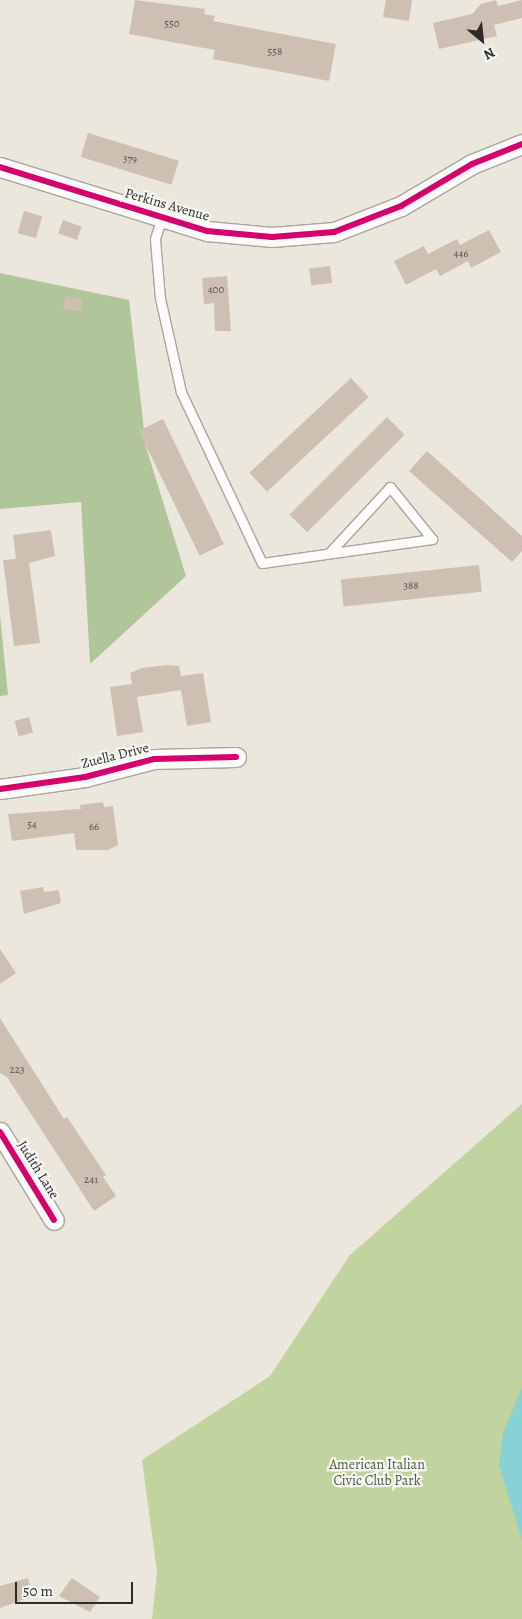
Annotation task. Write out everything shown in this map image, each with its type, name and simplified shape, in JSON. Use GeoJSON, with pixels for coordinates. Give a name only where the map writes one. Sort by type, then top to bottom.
{"type":"FeatureCollection","features":[{"type":"Feature","properties":{"kind":"street","name":"Perkins Avenue"},"geometry":{"type":"LineString","coordinates":[[0,168],[207,231],[272,237],[334,232],[401,206],[472,164],[522,144]]}},
{"type":"Feature","properties":{"kind":"street","name":"Zuella Drive"},"geometry":{"type":"LineString","coordinates":[[0,789],[85,777],[154,759],[236,757]]}},
{"type":"Feature","properties":{"kind":"street","name":"Judith Lane"},"geometry":{"type":"LineString","coordinates":[[0,1132],[54,1220]]}},
{"type":"Feature","properties":{"kind":"lane"},"geometry":{"type":"LineString","coordinates":[[162,217],[156,239],[160,298],[181,392],[262,563],[432,539],[390,487],[328,553]]}},
{"type":"Feature","properties":{"kind":"green space"},"geometry":{"type":"Polygon","coordinates":[[[0,273],[129,300],[146,447],[186,576],[90,664],[81,502],[0,509],[0,273]]]}},
{"type":"Feature","properties":{"kind":"green space"},"geometry":{"type":"Polygon","coordinates":[[[0,615],[8,695],[0,696],[0,615]]]}},
{"type":"Feature","properties":{"kind":"green space","name":"American Italian Civic Club Park"},"geometry":{"type":"Polygon","coordinates":[[[522,1104],[522,1619],[152,1619],[157,1572],[142,1460],[270,1376],[350,1255],[522,1104]]]}},
{"type":"Feature","properties":{"kind":"water"},"geometry":{"type":"Polygon","coordinates":[[[522,1387],[522,1540],[499,1465],[503,1433],[522,1387]]]}},
{"type":"Feature","properties":{"kind":"building"},"geometry":{"type":"Polygon","coordinates":[[[135,0],[205,9],[204,14],[215,16],[213,21],[336,44],[329,81],[213,59],[215,50],[129,34],[135,0]]]}},
{"type":"Feature","properties":{"kind":"building"},"geometry":{"type":"Polygon","coordinates":[[[386,0],[412,0],[409,21],[383,17],[386,0]]]}},
{"type":"Feature","properties":{"kind":"building"},"geometry":{"type":"Polygon","coordinates":[[[496,0],[498,6],[522,0],[522,18],[494,25],[497,36],[439,49],[433,23],[472,14],[481,4],[496,0]]]}},
{"type":"Feature","properties":{"kind":"building"},"geometry":{"type":"Polygon","coordinates":[[[88,133],[179,161],[172,185],[81,157],[88,133]]]}},
{"type":"Feature","properties":{"kind":"building"},"geometry":{"type":"Polygon","coordinates":[[[24,211],[42,216],[36,238],[18,233],[24,211]]]}},
{"type":"Feature","properties":{"kind":"building"},"geometry":{"type":"Polygon","coordinates":[[[63,220],[82,227],[77,240],[58,233],[63,220]]]}},
{"type":"Feature","properties":{"kind":"building"},"geometry":{"type":"Polygon","coordinates":[[[489,230],[501,252],[471,268],[468,261],[440,276],[436,269],[406,285],[394,261],[424,246],[428,254],[457,239],[460,245],[489,230]]]}},
{"type":"Feature","properties":{"kind":"building"},"geometry":{"type":"Polygon","coordinates":[[[330,266],[332,283],[311,285],[309,269],[330,266]]]}},
{"type":"Feature","properties":{"kind":"building"},"geometry":{"type":"Polygon","coordinates":[[[227,276],[231,331],[215,331],[214,303],[204,304],[202,278],[227,276]]]}},
{"type":"Feature","properties":{"kind":"building"},"geometry":{"type":"Polygon","coordinates":[[[65,296],[83,299],[81,312],[63,309],[65,296]]]}},
{"type":"Feature","properties":{"kind":"building"},"geometry":{"type":"Polygon","coordinates":[[[351,378],[369,397],[267,492],[249,473],[351,378]]]}},
{"type":"Feature","properties":{"kind":"building"},"geometry":{"type":"Polygon","coordinates":[[[387,417],[405,435],[307,532],[289,515],[387,417]]]}},
{"type":"Feature","properties":{"kind":"building"},"geometry":{"type":"Polygon","coordinates":[[[163,419],[224,544],[200,556],[139,431],[163,419]]]}},
{"type":"Feature","properties":{"kind":"building"},"geometry":{"type":"Polygon","coordinates":[[[427,451],[522,536],[522,551],[512,562],[409,471],[427,451]]]}},
{"type":"Feature","properties":{"kind":"building"},"geometry":{"type":"Polygon","coordinates":[[[51,530],[55,556],[29,563],[40,643],[14,646],[3,560],[16,559],[13,535],[51,530]]]}},
{"type":"Feature","properties":{"kind":"building"},"geometry":{"type":"Polygon","coordinates":[[[479,565],[482,592],[344,606],[341,580],[479,565]]]}},
{"type":"Feature","properties":{"kind":"building"},"geometry":{"type":"Polygon","coordinates":[[[167,665],[179,666],[181,676],[203,673],[211,722],[187,726],[181,690],[137,697],[143,732],[117,736],[110,687],[132,684],[130,673],[142,668],[167,665]]]}},
{"type":"Feature","properties":{"kind":"building"},"geometry":{"type":"Polygon","coordinates":[[[29,717],[33,732],[19,736],[15,721],[29,717]]]}},
{"type":"Feature","properties":{"kind":"building"},"geometry":{"type":"Polygon","coordinates":[[[103,802],[104,807],[113,806],[118,845],[108,850],[76,850],[74,833],[12,841],[8,814],[81,809],[80,805],[103,802]]]}},
{"type":"Feature","properties":{"kind":"building"},"geometry":{"type":"Polygon","coordinates":[[[43,887],[44,892],[59,890],[61,903],[24,914],[20,891],[43,887]]]}},
{"type":"Feature","properties":{"kind":"building"},"geometry":{"type":"Polygon","coordinates":[[[0,949],[16,973],[0,984],[0,949]]]}},
{"type":"Feature","properties":{"kind":"building"},"geometry":{"type":"Polygon","coordinates":[[[0,1018],[64,1119],[67,1117],[106,1175],[103,1177],[116,1196],[94,1211],[7,1077],[0,1073],[0,1018]]]}},
{"type":"Feature","properties":{"kind":"building"},"geometry":{"type":"Polygon","coordinates":[[[28,1578],[33,1596],[0,1608],[0,1586],[28,1578]]]}},
{"type":"Feature","properties":{"kind":"building"},"geometry":{"type":"Polygon","coordinates":[[[72,1578],[100,1597],[90,1612],[59,1596],[72,1578]]]}},
{"type":"Feature","properties":{"kind":"cycle path"},"geometry":{"type":"LineString","coordinates":[[0,167],[207,231],[272,237],[334,232],[401,206],[472,164],[522,144]]}},
{"type":"Feature","properties":{"kind":"cycle path"},"geometry":{"type":"LineString","coordinates":[[0,789],[85,777],[154,759],[236,757]]}},
{"type":"Feature","properties":{"kind":"cycle path"},"geometry":{"type":"LineString","coordinates":[[0,1132],[54,1220]]}}]}
